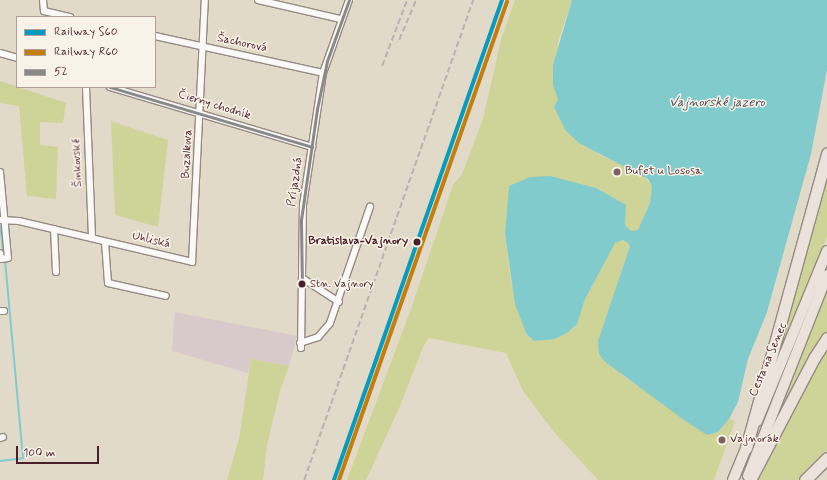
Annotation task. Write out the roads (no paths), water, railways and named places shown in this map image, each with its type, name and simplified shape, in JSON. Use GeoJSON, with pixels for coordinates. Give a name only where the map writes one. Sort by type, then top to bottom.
{"type":"FeatureCollection","features":[{"type":"Feature","properties":{"kind":"highway"},"geometry":{"type":"LineString","coordinates":[[746,448],[827,153]]}},
{"type":"Feature","properties":{"kind":"highway"},"geometry":{"type":"LineString","coordinates":[[750,480],[814,358],[827,338]]}},
{"type":"Feature","properties":{"kind":"highway"},"geometry":{"type":"LineString","coordinates":[[805,480],[827,458]]}},
{"type":"Feature","properties":{"kind":"main road","name":"Cesta na Senec"},"geometry":{"type":"LineString","coordinates":[[733,480],[827,251]]}},
{"type":"Feature","properties":{"kind":"main road","name":"Cesta na Senec"},"geometry":{"type":"LineString","coordinates":[[746,480],[827,275]]}},
{"type":"Feature","properties":{"kind":"street"},"geometry":{"type":"LineString","coordinates":[[43,0],[44,11],[66,16]]}},
{"type":"Feature","properties":{"kind":"street","name":"Buzalkova"},"geometry":{"type":"LineString","coordinates":[[192,262],[201,114],[205,0]]}},
{"type":"Feature","properties":{"kind":"street"},"geometry":{"type":"LineString","coordinates":[[258,0],[340,19]]}},
{"type":"Feature","properties":{"kind":"street","name":"Príjazdná"},"geometry":{"type":"LineString","coordinates":[[339,302],[324,332],[310,341],[300,345],[302,278],[300,230],[323,73],[340,19],[349,0]]}},
{"type":"Feature","properties":{"kind":"street","name":"Šachorová"},"geometry":{"type":"LineString","coordinates":[[156,36],[323,73]]}},
{"type":"Feature","properties":{"kind":"street"},"geometry":{"type":"LineString","coordinates":[[0,53],[16,58]]}},
{"type":"Feature","properties":{"kind":"street","name":"Šinkovské"},"geometry":{"type":"LineString","coordinates":[[86,88],[92,238]]}},
{"type":"Feature","properties":{"kind":"street","name":"Čierny chodník"},"geometry":{"type":"LineString","coordinates":[[113,88],[312,147]]}},
{"type":"Feature","properties":{"kind":"street"},"geometry":{"type":"LineString","coordinates":[[0,172],[2,220],[8,258],[1,258],[0,253]]}},
{"type":"Feature","properties":{"kind":"street"},"geometry":{"type":"LineString","coordinates":[[302,278],[339,302],[370,207]]}},
{"type":"Feature","properties":{"kind":"street","name":"Uhliská"},"geometry":{"type":"LineString","coordinates":[[2,220],[19,221],[192,262]]}},
{"type":"Feature","properties":{"kind":"street"},"geometry":{"type":"LineString","coordinates":[[54,229],[56,272]]}},
{"type":"Feature","properties":{"kind":"street"},"geometry":{"type":"LineString","coordinates":[[105,242],[108,283],[166,296]]}},
{"type":"Feature","properties":{"kind":"water","name":"Vajnorské jazero"},"geometry":{"type":"Polygon","coordinates":[[[572,0],[827,0],[827,70],[811,154],[767,312],[748,359],[738,402],[729,419],[718,432],[707,435],[684,420],[604,361],[599,354],[598,341],[630,246],[628,243],[623,240],[615,243],[585,299],[577,324],[567,333],[555,339],[534,341],[526,333],[515,304],[505,234],[509,186],[530,177],[550,176],[596,188],[626,205],[625,225],[631,231],[638,230],[650,203],[652,186],[648,179],[579,143],[566,131],[554,107],[558,100],[553,85],[553,65],[572,0]]]}},
{"type":"Feature","properties":{"kind":"waterway"},"geometry":{"type":"LineString","coordinates":[[1,226],[4,255]]}},
{"type":"Feature","properties":{"kind":"waterway"},"geometry":{"type":"LineString","coordinates":[[0,461],[23,458],[5,261]]}},
{"type":"Feature","properties":{"kind":"railway"},"geometry":{"type":"LineString","coordinates":[[382,66],[407,0]]}},
{"type":"Feature","properties":{"kind":"railway"},"geometry":{"type":"LineString","coordinates":[[399,40],[416,0]]}},
{"type":"Feature","properties":{"kind":"railway"},"geometry":{"type":"LineString","coordinates":[[304,480],[473,0]]}},
{"type":"Feature","properties":{"kind":"rail line","name":"S60"},"geometry":{"type":"LineString","coordinates":[[334,480],[502,0]]}},
{"type":"Feature","properties":{"kind":"rail line","name":"R60"},"geometry":{"type":"LineString","coordinates":[[339,480],[507,2]]}},
{"type":"Feature","properties":{"kind":"place","name":"Bufet u Lososa"},"geometry":{"type":"Point","coordinates":[617,172]}},
{"type":"Feature","properties":{"kind":"place","name":"Bratislava-Vajnory"},"geometry":{"type":"Point","coordinates":[417,242]}},
{"type":"Feature","properties":{"kind":"place","name":"Stn. Vajnory"},"geometry":{"type":"Point","coordinates":[302,284]}},
{"type":"Feature","properties":{"kind":"place","name":"Vajnorák"},"geometry":{"type":"Point","coordinates":[722,440]}}]}
